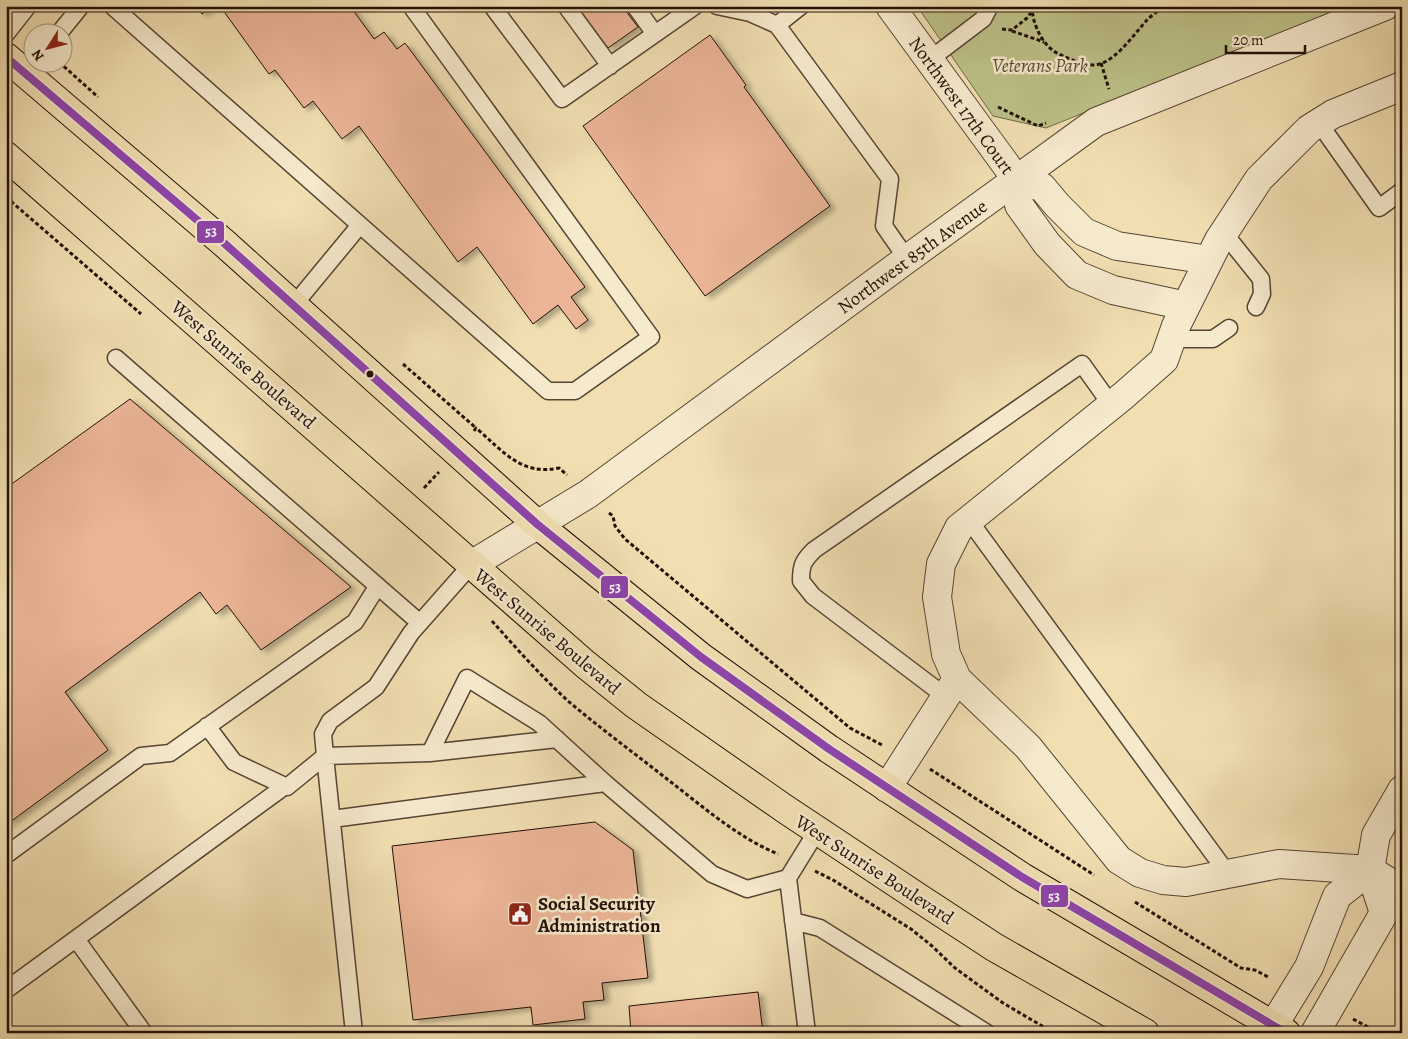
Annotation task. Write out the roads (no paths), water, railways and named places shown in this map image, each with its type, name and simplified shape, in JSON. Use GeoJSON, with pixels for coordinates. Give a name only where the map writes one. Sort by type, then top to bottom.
{"type":"FeatureCollection","features":[{"type":"Feature","properties":{"kind":"highway"},"geometry":{"type":"LineString","coordinates":[[6,57],[22,64]]}},
{"type":"Feature","properties":{"kind":"highway"},"geometry":{"type":"LineString","coordinates":[[35,72],[537,524],[702,657],[822,744],[1022,877],[1276,1030]]}},
{"type":"Feature","properties":{"kind":"highway","name":"West Sunrise Boulevard"},"geometry":{"type":"LineString","coordinates":[[6,156],[584,664],[636,705],[816,831],[994,947],[1145,1033]]}},
{"type":"Feature","properties":{"kind":"street","name":"Northwest 17th Court"},"geometry":{"type":"LineString","coordinates":[[890,6],[1017,180]]}},
{"type":"Feature","properties":{"kind":"street","name":"Northwest 85th Avenue"},"geometry":{"type":"LineString","coordinates":[[471,565],[588,494],[1096,122],[1385,6]]}},
{"type":"Feature","properties":{"kind":"street"},"geometry":{"type":"LineString","coordinates":[[887,788],[951,688],[937,596],[941,564],[959,528],[1112,406],[1164,360],[1176,326],[1224,233],[1259,179],[1309,129],[1333,114],[1402,86]]}},
{"type":"Feature","properties":{"kind":"street"},"geometry":{"type":"LineString","coordinates":[[1186,306],[1113,290],[1077,276],[1047,244],[1019,205],[1017,180],[1042,187],[1084,232],[1117,246],[1209,260]]}},
{"type":"Feature","properties":{"kind":"street"},"geometry":{"type":"LineString","coordinates":[[951,688],[1028,747],[1119,860],[1140,873],[1163,880],[1186,882],[1278,864],[1370,870],[1402,890]]}},
{"type":"Feature","properties":{"kind":"street"},"geometry":{"type":"LineString","coordinates":[[1315,1033],[1384,913],[1370,870],[1376,835],[1402,790]]}},
{"type":"Feature","properties":{"kind":"street"},"geometry":{"type":"LineString","coordinates":[[1276,1030],[1309,967],[1337,896],[1370,870]]}},
{"type":"Feature","properties":{"kind":"lane"},"geometry":{"type":"LineString","coordinates":[[6,34],[28,6]]}},
{"type":"Feature","properties":{"kind":"lane"},"geometry":{"type":"LineString","coordinates":[[68,22],[81,6]]}},
{"type":"Feature","properties":{"kind":"lane"},"geometry":{"type":"LineString","coordinates":[[112,6],[548,391],[575,391],[651,337],[411,6]]}},
{"type":"Feature","properties":{"kind":"lane"},"geometry":{"type":"LineString","coordinates":[[492,6],[562,99],[695,6]]}},
{"type":"Feature","properties":{"kind":"lane"},"geometry":{"type":"LineString","coordinates":[[566,6],[610,66]]}},
{"type":"Feature","properties":{"kind":"lane"},"geometry":{"type":"LineString","coordinates":[[636,6],[655,34]]}},
{"type":"Feature","properties":{"kind":"lane"},"geometry":{"type":"LineString","coordinates":[[717,6],[750,13],[777,25],[890,178],[884,226],[908,259]]}},
{"type":"Feature","properties":{"kind":"lane"},"geometry":{"type":"LineString","coordinates":[[777,25],[801,6]]}},
{"type":"Feature","properties":{"kind":"lane"},"geometry":{"type":"LineString","coordinates":[[930,60],[986,13]]}},
{"type":"Feature","properties":{"kind":"lane"},"geometry":{"type":"LineString","coordinates":[[1319,123],[1379,208],[1402,191]]}},
{"type":"Feature","properties":{"kind":"lane"},"geometry":{"type":"LineString","coordinates":[[293,306],[360,225]]}},
{"type":"Feature","properties":{"kind":"lane"},"geometry":{"type":"LineString","coordinates":[[1224,233],[1261,279],[1262,294],[1256,307]]}},
{"type":"Feature","properties":{"kind":"lane"},"geometry":{"type":"LineString","coordinates":[[1171,340],[1213,339],[1229,328]]}},
{"type":"Feature","properties":{"kind":"lane"},"geometry":{"type":"LineString","coordinates":[[116,358],[420,623]]}},
{"type":"Feature","properties":{"kind":"lane"},"geometry":{"type":"LineString","coordinates":[[951,688],[813,596],[801,580],[801,566],[814,550],[1082,364],[1112,406]]}},
{"type":"Feature","properties":{"kind":"lane"},"geometry":{"type":"LineString","coordinates":[[969,520],[1228,874]]}},
{"type":"Feature","properties":{"kind":"lane"},"geometry":{"type":"LineString","coordinates":[[354,1033],[323,734],[330,720],[376,687],[411,633],[471,565]]}},
{"type":"Feature","properties":{"kind":"lane"},"geometry":{"type":"LineString","coordinates":[[6,855],[141,756],[170,752],[355,622],[377,587]]}},
{"type":"Feature","properties":{"kind":"lane"},"geometry":{"type":"LineString","coordinates":[[430,753],[467,678],[540,723],[605,783],[712,874],[747,889],[788,878]]}},
{"type":"Feature","properties":{"kind":"lane"},"geometry":{"type":"LineString","coordinates":[[207,726],[234,762],[285,786]]}},
{"type":"Feature","properties":{"kind":"lane"},"geometry":{"type":"LineString","coordinates":[[6,990],[285,786],[287,787],[325,756],[430,753],[557,739]]}},
{"type":"Feature","properties":{"kind":"lane"},"geometry":{"type":"LineString","coordinates":[[332,819],[605,783]]}},
{"type":"Feature","properties":{"kind":"lane"},"geometry":{"type":"LineString","coordinates":[[807,1033],[788,878],[816,831]]}},
{"type":"Feature","properties":{"kind":"lane"},"geometry":{"type":"LineString","coordinates":[[793,921],[820,928],[987,1033]]}},
{"type":"Feature","properties":{"kind":"lane"},"geometry":{"type":"LineString","coordinates":[[76,939],[144,1033]]}},
{"type":"Feature","properties":{"kind":"place","name":"Social Security Administration"},"geometry":{"type":"Point","coordinates":[520,914]}},
{"type":"Feature","properties":{"kind":"park label","name":"Veterans Park"},"geometry":{"type":"Point","coordinates":[1040,65]}}]}
